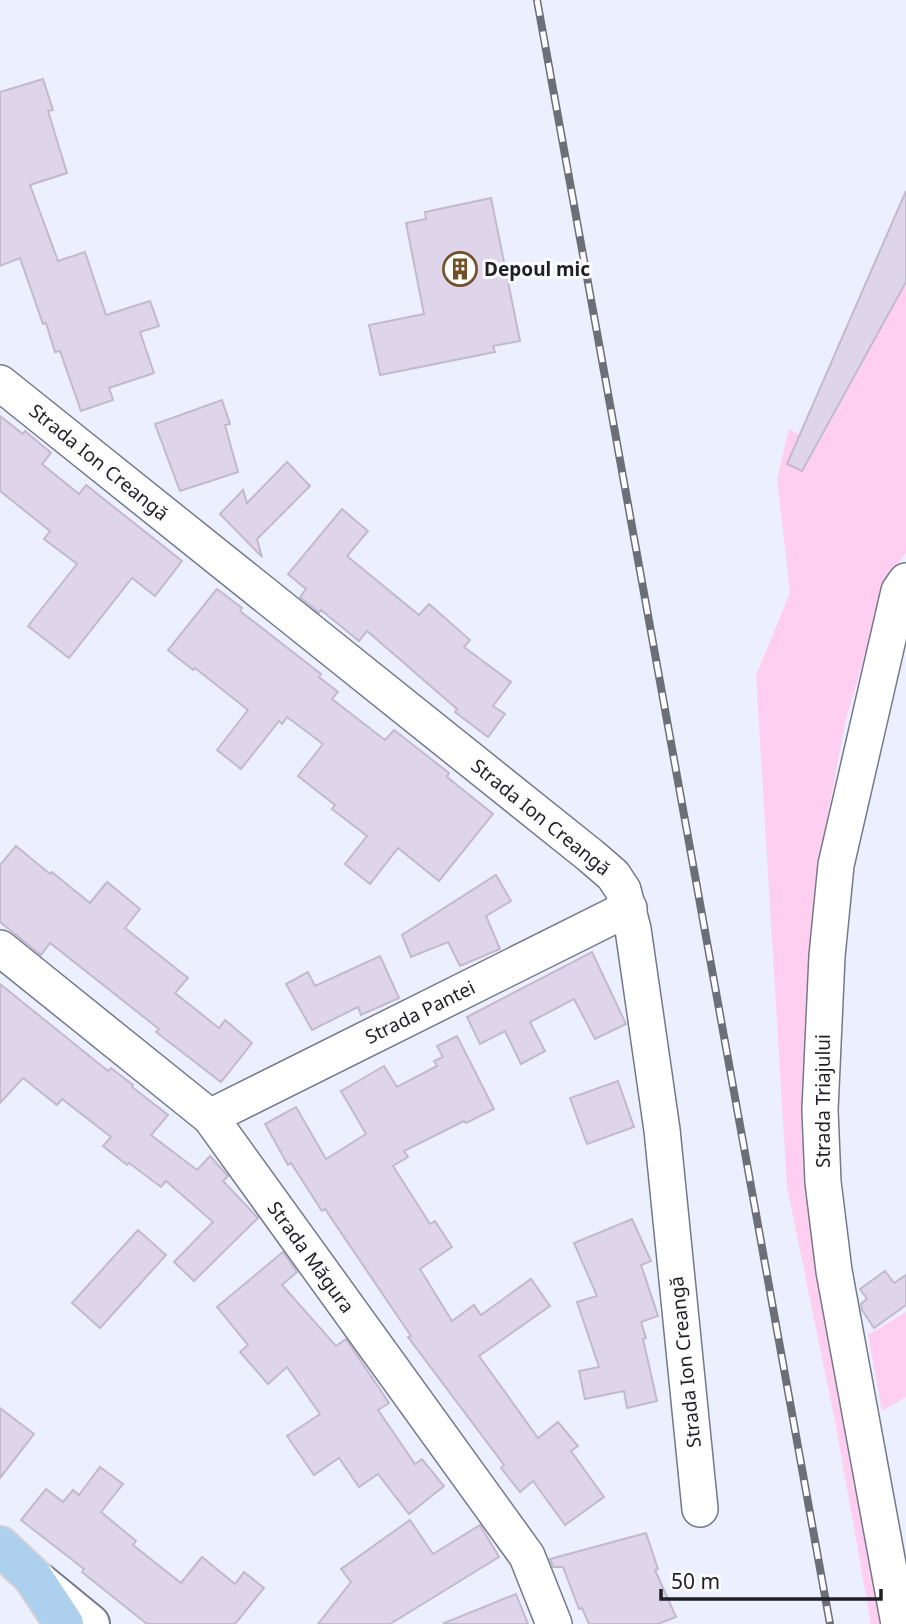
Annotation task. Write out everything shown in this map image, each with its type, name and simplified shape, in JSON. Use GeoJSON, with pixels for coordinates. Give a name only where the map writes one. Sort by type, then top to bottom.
{"type":"FeatureCollection","features":[{"type":"Feature","properties":{"kind":"main road"},"geometry":{"type":"LineString","coordinates":[[0,1546],[33,1577],[64,1624]]}},
{"type":"Feature","properties":{"kind":"street","name":"Strada Ion Creangă"},"geometry":{"type":"LineString","coordinates":[[0,383],[606,869],[623,890],[629,908],[662,1130],[700,1509]]}},
{"type":"Feature","properties":{"kind":"street","name":"Strada Triajului"},"geometry":{"type":"LineString","coordinates":[[899,1624],[834,1271],[823,1182],[820,1110],[827,956],[836,865],[899,591],[906,581]]}},
{"type":"Feature","properties":{"kind":"street","name":"Strada Pantei"},"geometry":{"type":"LineString","coordinates":[[210,1117],[629,908]]}},
{"type":"Feature","properties":{"kind":"street","name":"Strada Măgura"},"geometry":{"type":"LineString","coordinates":[[0,948],[210,1117],[527,1556],[554,1624]]}},
{"type":"Feature","properties":{"kind":"street"},"geometry":{"type":"LineString","coordinates":[[33,1577],[90,1624]]}},
{"type":"Feature","properties":{"kind":"shaded area"},"geometry":{"type":"Polygon","coordinates":[[[904,286],[906,553],[888,577],[846,719],[818,866],[807,1196],[884,1624],[871,1624],[835,1421],[787,1187],[756,675],[790,593],[777,479],[789,429],[818,444],[904,286]]]}},
{"type":"Feature","properties":{"kind":"shaded area"},"geometry":{"type":"Polygon","coordinates":[[[906,1312],[906,1397],[882,1411],[868,1335],[906,1312]]]}},
{"type":"Feature","properties":{"kind":"building"},"geometry":{"type":"Polygon","coordinates":[[[43,79],[53,110],[48,111],[67,173],[30,185],[58,261],[85,252],[106,315],[150,301],[159,326],[140,332],[154,373],[109,388],[113,400],[81,411],[60,351],[55,352],[46,323],[43,324],[20,258],[0,266],[0,92],[43,79]]]}},
{"type":"Feature","properties":{"kind":"building"},"geometry":{"type":"Polygon","coordinates":[[[906,191],[906,282],[802,471],[787,464],[906,191]]]}},
{"type":"Feature","properties":{"kind":"building","name":"Depoul mic"},"geometry":{"type":"Polygon","coordinates":[[[491,198],[520,341],[493,346],[495,352],[380,375],[369,325],[424,314],[406,223],[426,219],[425,212],[491,198]]]}},
{"type":"Feature","properties":{"kind":"building"},"geometry":{"type":"Polygon","coordinates":[[[222,400],[230,424],[225,425],[238,472],[180,491],[155,424],[222,400]]]}},
{"type":"Feature","properties":{"kind":"building"},"geometry":{"type":"Polygon","coordinates":[[[0,416],[23,434],[25,431],[51,453],[42,464],[79,494],[86,485],[182,561],[155,596],[132,578],[69,658],[28,626],[77,564],[44,539],[50,531],[0,491],[0,416]]]}},
{"type":"Feature","properties":{"kind":"building"},"geometry":{"type":"Polygon","coordinates":[[[287,462],[310,486],[257,539],[262,557],[220,514],[243,490],[247,503],[287,462]]]}},
{"type":"Feature","properties":{"kind":"building"},"geometry":{"type":"Polygon","coordinates":[[[342,509],[368,531],[347,556],[419,615],[429,604],[470,640],[464,647],[511,682],[493,706],[505,714],[488,737],[455,712],[457,709],[367,631],[359,641],[321,610],[319,613],[300,597],[306,589],[288,574],[342,509]]]}},
{"type":"Feature","properties":{"kind":"building"},"geometry":{"type":"Polygon","coordinates":[[[217,589],[242,608],[240,611],[321,674],[319,677],[338,692],[332,699],[385,740],[394,730],[449,773],[447,777],[493,814],[439,881],[398,848],[370,884],[345,864],[367,836],[332,809],[335,805],[298,776],[323,744],[287,717],[282,724],[279,721],[241,769],[217,750],[248,710],[168,650],[217,589]]]}},
{"type":"Feature","properties":{"kind":"building"},"geometry":{"type":"Polygon","coordinates":[[[16,846],[90,903],[107,882],[140,909],[125,928],[188,978],[175,993],[219,1028],[225,1020],[252,1043],[221,1082],[156,1032],[159,1029],[50,943],[41,955],[0,922],[0,865],[16,846]]]}},
{"type":"Feature","properties":{"kind":"building"},"geometry":{"type":"Polygon","coordinates":[[[496,875],[511,901],[486,916],[500,949],[460,966],[448,942],[411,957],[402,935],[496,875]]]}},
{"type":"Feature","properties":{"kind":"building"},"geometry":{"type":"Polygon","coordinates":[[[592,952],[626,1024],[595,1039],[574,999],[530,1022],[545,1051],[521,1064],[505,1031],[480,1044],[467,1017],[592,952]]]}},
{"type":"Feature","properties":{"kind":"building"},"geometry":{"type":"Polygon","coordinates":[[[380,956],[399,998],[361,1015],[358,1007],[312,1030],[286,984],[308,972],[315,986],[380,956]]]}},
{"type":"Feature","properties":{"kind":"building"},"geometry":{"type":"Polygon","coordinates":[[[0,984],[108,1071],[111,1068],[168,1115],[151,1135],[197,1170],[210,1156],[228,1176],[223,1181],[258,1218],[194,1281],[174,1262],[213,1222],[166,1181],[161,1187],[103,1146],[111,1137],[62,1099],[57,1105],[23,1078],[0,1103],[0,984]]]}},
{"type":"Feature","properties":{"kind":"building"},"geometry":{"type":"Polygon","coordinates":[[[457,1036],[494,1109],[404,1151],[408,1157],[393,1166],[430,1224],[435,1221],[452,1247],[420,1269],[452,1321],[474,1305],[481,1315],[531,1279],[550,1306],[479,1356],[538,1438],[558,1422],[578,1446],[571,1451],[604,1497],[565,1525],[533,1481],[520,1492],[501,1468],[504,1465],[408,1337],[411,1336],[325,1209],[322,1211],[291,1163],[288,1165],[265,1124],[296,1107],[326,1159],[366,1134],[341,1091],[384,1066],[397,1087],[437,1066],[434,1061],[443,1057],[437,1046],[457,1036]]]}},
{"type":"Feature","properties":{"kind":"building"},"geometry":{"type":"Polygon","coordinates":[[[618,1081],[634,1127],[587,1144],[570,1098],[618,1081]]]}},
{"type":"Feature","properties":{"kind":"building"},"geometry":{"type":"Polygon","coordinates":[[[632,1219],[651,1261],[641,1265],[658,1316],[641,1322],[657,1401],[627,1408],[624,1391],[585,1399],[579,1371],[599,1367],[577,1302],[597,1296],[574,1243],[632,1219]]]}},
{"type":"Feature","properties":{"kind":"building"},"geometry":{"type":"Polygon","coordinates":[[[138,1230],[166,1255],[100,1328],[72,1303],[138,1230]]]}},
{"type":"Feature","properties":{"kind":"building"},"geometry":{"type":"Polygon","coordinates":[[[283,1252],[297,1272],[282,1285],[336,1346],[346,1339],[389,1403],[378,1410],[415,1464],[422,1459],[444,1486],[409,1514],[378,1474],[359,1487],[339,1458],[314,1475],[287,1436],[320,1414],[287,1367],[268,1384],[240,1352],[248,1345],[217,1307],[283,1252]]]}},
{"type":"Feature","properties":{"kind":"building"},"geometry":{"type":"Polygon","coordinates":[[[885,1271],[894,1283],[906,1275],[906,1305],[874,1328],[862,1310],[861,1304],[867,1299],[860,1289],[885,1271]]]}},
{"type":"Feature","properties":{"kind":"building"},"geometry":{"type":"Polygon","coordinates":[[[0,1408],[34,1434],[0,1478],[0,1408]]]}},
{"type":"Feature","properties":{"kind":"building"},"geometry":{"type":"Polygon","coordinates":[[[100,1467],[123,1484],[101,1512],[136,1541],[133,1545],[181,1583],[202,1557],[235,1584],[244,1572],[264,1588],[235,1624],[147,1624],[82,1572],[84,1569],[21,1520],[46,1489],[63,1502],[73,1490],[79,1495],[100,1467]]]}},
{"type":"Feature","properties":{"kind":"building"},"geometry":{"type":"Polygon","coordinates":[[[410,1520],[433,1554],[480,1525],[499,1557],[390,1624],[318,1624],[351,1582],[341,1569],[410,1520]]]}},
{"type":"Feature","properties":{"kind":"building"},"geometry":{"type":"Polygon","coordinates":[[[646,1533],[658,1569],[655,1570],[676,1617],[658,1624],[589,1624],[582,1608],[579,1609],[563,1567],[553,1567],[550,1559],[646,1533]]]}},
{"type":"Feature","properties":{"kind":"building"},"geometry":{"type":"Polygon","coordinates":[[[516,1594],[528,1624],[444,1623],[516,1594]]]}},
{"type":"Feature","properties":{"kind":"railway"},"geometry":{"type":"LineString","coordinates":[[537,0],[830,1624]]}},
{"type":"Feature","properties":{"kind":"place","name":"Depoul mic"},"geometry":{"type":"Point","coordinates":[460,269]}}]}
